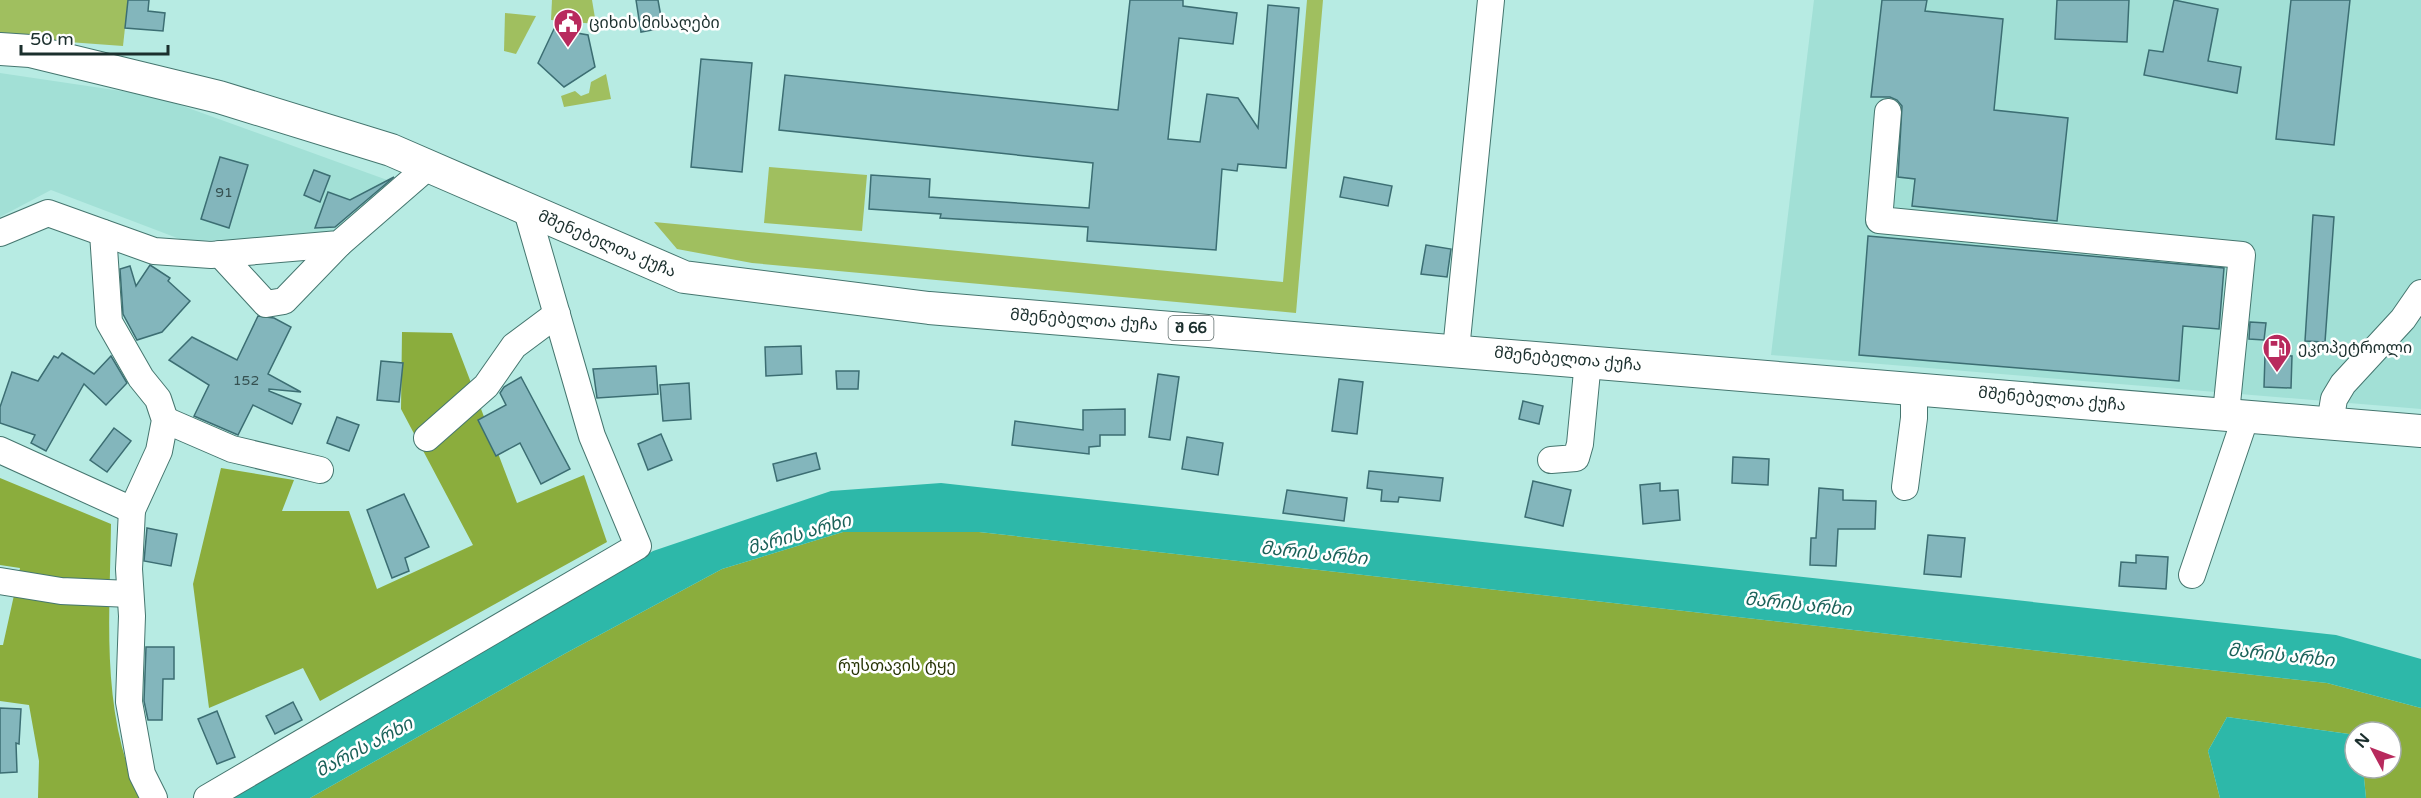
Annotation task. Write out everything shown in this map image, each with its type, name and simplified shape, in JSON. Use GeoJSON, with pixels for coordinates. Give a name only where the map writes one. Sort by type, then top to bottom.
{"type":"FeatureCollection","features":[{"type":"Feature","properties":{"kind":"main road","name":"მშენებელთა ქუჩა"},"geometry":{"type":"LineString","coordinates":[[0,49],[30,51],[219,97],[391,150],[430,165],[527,211],[684,277],[929,308],[2421,431]]}},
{"type":"Feature","properties":{"kind":"street"},"geometry":{"type":"LineString","coordinates":[[1456,350],[1491,0]]}},
{"type":"Feature","properties":{"kind":"street"},"geometry":{"type":"LineString","coordinates":[[1888,112],[1879,220],[2242,255],[2236,415],[2192,575]]}},
{"type":"Feature","properties":{"kind":"street"},"geometry":{"type":"LineString","coordinates":[[219,254],[266,304],[284,301],[339,244],[430,165]]}},
{"type":"Feature","properties":{"kind":"street"},"geometry":{"type":"LineString","coordinates":[[207,798],[638,546],[592,436],[527,211]]}},
{"type":"Feature","properties":{"kind":"street"},"geometry":{"type":"LineString","coordinates":[[0,233],[48,213],[154,251],[219,254],[339,244]]}},
{"type":"Feature","properties":{"kind":"street"},"geometry":{"type":"LineString","coordinates":[[103,233],[109,322],[141,378],[158,399],[165,420],[159,451],[132,510],[129,570],[129,702],[142,774],[154,798]]}},
{"type":"Feature","properties":{"kind":"street"},"geometry":{"type":"LineString","coordinates":[[2331,423],[2334,399],[2343,384],[2403,319],[2421,293]]}},
{"type":"Feature","properties":{"kind":"street"},"geometry":{"type":"LineString","coordinates":[[427,438],[486,386],[514,346],[557,314]]}},
{"type":"Feature","properties":{"kind":"street"},"geometry":{"type":"LineString","coordinates":[[1551,460],[1576,458],[1580,444],[1588,361]]}},
{"type":"Feature","properties":{"kind":"street"},"geometry":{"type":"LineString","coordinates":[[1905,487],[1914,418],[1914,388]]}},
{"type":"Feature","properties":{"kind":"street"},"geometry":{"type":"LineString","coordinates":[[165,420],[232,449],[320,470]]}},
{"type":"Feature","properties":{"kind":"street"},"geometry":{"type":"LineString","coordinates":[[0,450],[132,510]]}},
{"type":"Feature","properties":{"kind":"street"},"geometry":{"type":"LineString","coordinates":[[0,581],[61,591],[130,594]]}},
{"type":"Feature","properties":{"kind":"shaded area"},"geometry":{"type":"Polygon","coordinates":[[[0,0],[128,0],[123,46],[0,37],[0,0]]]}},
{"type":"Feature","properties":{"kind":"shaded area"},"geometry":{"type":"Polygon","coordinates":[[[552,0],[592,0],[596,24],[551,20],[552,0]]]}},
{"type":"Feature","properties":{"kind":"shaded area"},"geometry":{"type":"Polygon","coordinates":[[[1307,0],[1323,0],[1296,313],[752,263],[677,249],[654,222],[1283,282],[1307,0]]]}},
{"type":"Feature","properties":{"kind":"shaded area"},"geometry":{"type":"Polygon","coordinates":[[[1814,0],[2421,0],[2421,409],[1771,355],[1814,0]]]}},
{"type":"Feature","properties":{"kind":"shaded area"},"geometry":{"type":"Polygon","coordinates":[[[505,13],[536,16],[516,54],[504,51],[505,13]]]}},
{"type":"Feature","properties":{"kind":"shaded area"},"geometry":{"type":"Polygon","coordinates":[[[0,73],[155,96],[401,185],[340,236],[185,241],[51,190],[0,217],[0,73]]]}},
{"type":"Feature","properties":{"kind":"shaded area"},"geometry":{"type":"Polygon","coordinates":[[[606,74],[611,99],[564,107],[561,96],[575,91],[581,96],[589,93],[591,82],[606,74]]]}},
{"type":"Feature","properties":{"kind":"shaded area"},"geometry":{"type":"Polygon","coordinates":[[[769,167],[867,175],[862,231],[764,223],[769,167]]]}},
{"type":"Feature","properties":{"kind":"green space"},"geometry":{"type":"Polygon","coordinates":[[[402,332],[452,333],[517,503],[584,475],[607,542],[320,701],[303,668],[209,708],[193,584],[221,468],[294,480],[282,511],[349,511],[377,589],[473,545],[401,409],[402,332]]]}},
{"type":"Feature","properties":{"kind":"green space"},"geometry":{"type":"Polygon","coordinates":[[[0,478],[111,524],[109,629],[113,698],[118,732],[127,765],[140,798],[38,798],[39,761],[29,705],[0,701],[0,645],[3,645],[20,568],[0,565],[0,478]]]}},
{"type":"Feature","properties":{"kind":"green space","name":"რუსთავის ტყე"},"geometry":{"type":"Polygon","coordinates":[[[843,532],[979,532],[2327,683],[2421,708],[2421,798],[2366,798],[2364,780],[2403,780],[2403,720],[2343,720],[2343,733],[2227,717],[2208,751],[2220,798],[310,798],[566,653],[722,569],[843,532]]]}},
{"type":"Feature","properties":{"kind":"water","name":"მარის არხი"},"geometry":{"type":"Polygon","coordinates":[[[941,483],[2336,635],[2421,659],[2421,708],[2327,683],[979,532],[843,532],[722,569],[566,653],[310,798],[226,798],[653,551],[831,491],[941,483]]]}},
{"type":"Feature","properties":{"kind":"water"},"geometry":{"type":"Polygon","coordinates":[[[2227,717],[2343,733],[2343,780],[2364,780],[2366,798],[2220,798],[2208,751],[2227,717]]]}},
{"type":"Feature","properties":{"kind":"building"},"geometry":{"type":"Polygon","coordinates":[[[128,0],[149,0],[148,11],[165,13],[163,31],[125,28],[128,0]]]}},
{"type":"Feature","properties":{"kind":"building"},"geometry":{"type":"Polygon","coordinates":[[[636,0],[658,0],[663,28],[641,32],[636,0]]]}},
{"type":"Feature","properties":{"kind":"building"},"geometry":{"type":"Polygon","coordinates":[[[1130,0],[1183,0],[1183,6],[1237,13],[1233,44],[1179,38],[1168,139],[1200,142],[1207,94],[1238,98],[1258,128],[1268,5],[1299,8],[1286,168],[1238,164],[1237,171],[1222,169],[1216,250],[1087,241],[1088,227],[940,218],[941,214],[869,209],[871,175],[930,179],[929,197],[1089,208],[1093,163],[779,130],[785,75],[1118,110],[1130,0]]]}},
{"type":"Feature","properties":{"kind":"building"},"geometry":{"type":"Polygon","coordinates":[[[1882,0],[1927,0],[1925,11],[2003,19],[1994,110],[2068,118],[2057,221],[1912,206],[1915,179],[1898,177],[1902,106],[1890,97],[1871,97],[1882,0]]]}},
{"type":"Feature","properties":{"kind":"building"},"geometry":{"type":"Polygon","coordinates":[[[2057,0],[2129,0],[2127,42],[2055,39],[2057,0]]]}},
{"type":"Feature","properties":{"kind":"building"},"geometry":{"type":"Polygon","coordinates":[[[2174,0],[2218,9],[2208,61],[2241,67],[2237,93],[2144,75],[2149,50],[2163,52],[2174,0]]]}},
{"type":"Feature","properties":{"kind":"building"},"geometry":{"type":"Polygon","coordinates":[[[2291,0],[2350,0],[2334,145],[2276,139],[2291,0]]]}},
{"type":"Feature","properties":{"kind":"building","name":"ციხის მისაღები"},"geometry":{"type":"Polygon","coordinates":[[[554,29],[588,35],[595,67],[564,87],[538,63],[554,29]]]}},
{"type":"Feature","properties":{"kind":"building"},"geometry":{"type":"Polygon","coordinates":[[[701,59],[752,63],[742,172],[691,167],[701,59]]]}},
{"type":"Feature","properties":{"kind":"building"},"geometry":{"type":"Polygon","coordinates":[[[220,157],[248,165],[229,228],[201,219],[220,157]]]}},
{"type":"Feature","properties":{"kind":"building"},"geometry":{"type":"Polygon","coordinates":[[[314,170],[330,176],[320,202],[304,195],[314,170]]]}},
{"type":"Feature","properties":{"kind":"building"},"geometry":{"type":"Polygon","coordinates":[[[394,177],[335,227],[315,228],[328,192],[350,200],[394,177]]]}},
{"type":"Feature","properties":{"kind":"building"},"geometry":{"type":"Polygon","coordinates":[[[1344,177],[1392,186],[1388,206],[1340,197],[1344,177]]]}},
{"type":"Feature","properties":{"kind":"building"},"geometry":{"type":"Polygon","coordinates":[[[2313,215],[2334,217],[2325,342],[2305,341],[2313,215]]]}},
{"type":"Feature","properties":{"kind":"building"},"geometry":{"type":"Polygon","coordinates":[[[1868,236],[2224,268],[2219,329],[2183,326],[2179,381],[1859,355],[1868,236]]]}},
{"type":"Feature","properties":{"kind":"building"},"geometry":{"type":"Polygon","coordinates":[[[1426,245],[1451,249],[1447,277],[1421,274],[1426,245]]]}},
{"type":"Feature","properties":{"kind":"building"},"geometry":{"type":"Polygon","coordinates":[[[150,265],[170,278],[168,281],[190,301],[162,332],[137,340],[123,314],[120,269],[130,266],[136,286],[150,265]]]}},
{"type":"Feature","properties":{"kind":"building"},"geometry":{"type":"Polygon","coordinates":[[[258,316],[274,318],[291,327],[268,374],[301,392],[269,389],[269,391],[301,404],[292,424],[253,405],[238,435],[194,416],[209,385],[169,360],[192,337],[237,360],[258,316]]]}},
{"type":"Feature","properties":{"kind":"building"},"geometry":{"type":"Polygon","coordinates":[[[2250,322],[2266,323],[2264,340],[2249,339],[2250,322]]]}},
{"type":"Feature","properties":{"kind":"building"},"geometry":{"type":"Polygon","coordinates":[[[801,346],[802,374],[766,376],[765,347],[801,346]]]}},
{"type":"Feature","properties":{"kind":"building"},"geometry":{"type":"Polygon","coordinates":[[[62,353],[94,374],[111,356],[127,383],[106,405],[84,384],[46,451],[31,443],[35,435],[0,423],[0,407],[12,372],[38,381],[54,356],[58,358],[62,353]]]}},
{"type":"Feature","properties":{"kind":"building"},"geometry":{"type":"Polygon","coordinates":[[[2265,355],[2292,356],[2291,388],[2264,387],[2265,355]]]}},
{"type":"Feature","properties":{"kind":"building"},"geometry":{"type":"Polygon","coordinates":[[[381,361],[403,363],[399,402],[377,400],[381,361]]]}},
{"type":"Feature","properties":{"kind":"building"},"geometry":{"type":"Polygon","coordinates":[[[656,366],[658,394],[597,398],[593,369],[656,366]]]}},
{"type":"Feature","properties":{"kind":"building"},"geometry":{"type":"Polygon","coordinates":[[[836,371],[859,371],[858,389],[837,389],[836,371]]]}},
{"type":"Feature","properties":{"kind":"building"},"geometry":{"type":"Polygon","coordinates":[[[1158,374],[1179,377],[1170,440],[1149,437],[1158,374]]]}},
{"type":"Feature","properties":{"kind":"building"},"geometry":{"type":"Polygon","coordinates":[[[521,377],[570,469],[541,484],[520,443],[496,456],[478,420],[506,405],[500,393],[504,387],[521,377]]]}},
{"type":"Feature","properties":{"kind":"building"},"geometry":{"type":"Polygon","coordinates":[[[1339,379],[1363,382],[1357,434],[1332,431],[1339,379]]]}},
{"type":"Feature","properties":{"kind":"building"},"geometry":{"type":"Polygon","coordinates":[[[689,383],[691,419],[663,421],[660,385],[689,383]]]}},
{"type":"Feature","properties":{"kind":"building"},"geometry":{"type":"Polygon","coordinates":[[[1523,401],[1543,406],[1539,424],[1519,419],[1523,401]]]}},
{"type":"Feature","properties":{"kind":"building"},"geometry":{"type":"Polygon","coordinates":[[[1125,409],[1125,435],[1100,435],[1100,446],[1089,447],[1089,454],[1012,445],[1015,421],[1083,430],[1083,410],[1125,409]]]}},
{"type":"Feature","properties":{"kind":"building"},"geometry":{"type":"Polygon","coordinates":[[[337,417],[359,425],[349,451],[327,443],[337,417]]]}},
{"type":"Feature","properties":{"kind":"building"},"geometry":{"type":"Polygon","coordinates":[[[114,428],[131,441],[107,472],[90,460],[114,428]]]}},
{"type":"Feature","properties":{"kind":"building"},"geometry":{"type":"Polygon","coordinates":[[[661,434],[672,460],[648,470],[638,444],[661,434]]]}},
{"type":"Feature","properties":{"kind":"building"},"geometry":{"type":"Polygon","coordinates":[[[1187,437],[1223,443],[1218,475],[1182,469],[1187,437]]]}},
{"type":"Feature","properties":{"kind":"building"},"geometry":{"type":"Polygon","coordinates":[[[816,453],[820,469],[777,481],[773,464],[816,453]]]}},
{"type":"Feature","properties":{"kind":"building"},"geometry":{"type":"Polygon","coordinates":[[[1733,457],[1769,459],[1768,485],[1732,483],[1733,457]]]}},
{"type":"Feature","properties":{"kind":"building"},"geometry":{"type":"Polygon","coordinates":[[[1369,471],[1443,478],[1440,501],[1399,497],[1398,502],[1381,501],[1382,490],[1367,488],[1369,471]]]}},
{"type":"Feature","properties":{"kind":"building"},"geometry":{"type":"Polygon","coordinates":[[[1533,481],[1571,490],[1563,526],[1525,517],[1533,481]]]}},
{"type":"Feature","properties":{"kind":"building"},"geometry":{"type":"Polygon","coordinates":[[[1660,483],[1660,491],[1678,490],[1680,520],[1643,524],[1640,485],[1660,483]]]}},
{"type":"Feature","properties":{"kind":"building"},"geometry":{"type":"Polygon","coordinates":[[[1819,488],[1843,490],[1843,500],[1876,501],[1875,529],[1838,529],[1836,566],[1810,565],[1811,538],[1816,538],[1819,488]]]}},
{"type":"Feature","properties":{"kind":"building"},"geometry":{"type":"Polygon","coordinates":[[[1287,490],[1347,498],[1344,521],[1283,513],[1287,490]]]}},
{"type":"Feature","properties":{"kind":"building"},"geometry":{"type":"Polygon","coordinates":[[[404,494],[429,547],[405,558],[409,571],[392,578],[367,510],[404,494]]]}},
{"type":"Feature","properties":{"kind":"building"},"geometry":{"type":"Polygon","coordinates":[[[147,528],[177,534],[171,566],[144,561],[147,528]]]}},
{"type":"Feature","properties":{"kind":"building"},"geometry":{"type":"Polygon","coordinates":[[[1928,535],[1965,538],[1961,577],[1924,574],[1928,535]]]}},
{"type":"Feature","properties":{"kind":"building"},"geometry":{"type":"Polygon","coordinates":[[[2136,555],[2168,557],[2166,589],[2119,586],[2121,562],[2136,563],[2136,555]]]}},
{"type":"Feature","properties":{"kind":"building"},"geometry":{"type":"Polygon","coordinates":[[[146,647],[174,647],[174,679],[163,679],[162,720],[148,720],[144,701],[146,647]]]}},
{"type":"Feature","properties":{"kind":"building"},"geometry":{"type":"Polygon","coordinates":[[[293,702],[302,720],[275,734],[266,716],[293,702]]]}},
{"type":"Feature","properties":{"kind":"building"},"geometry":{"type":"Polygon","coordinates":[[[0,708],[21,709],[19,744],[16,743],[17,772],[0,773],[0,708]]]}},
{"type":"Feature","properties":{"kind":"building"},"geometry":{"type":"Polygon","coordinates":[[[217,711],[235,757],[217,764],[198,719],[217,711]]]}},
{"type":"Feature","properties":{"kind":"place","name":"ციხის მისაღები"},"geometry":{"type":"Point","coordinates":[568,48]}},
{"type":"Feature","properties":{"kind":"place","name":"ეკოპეტროლი"},"geometry":{"type":"Point","coordinates":[2277,374]}}]}
